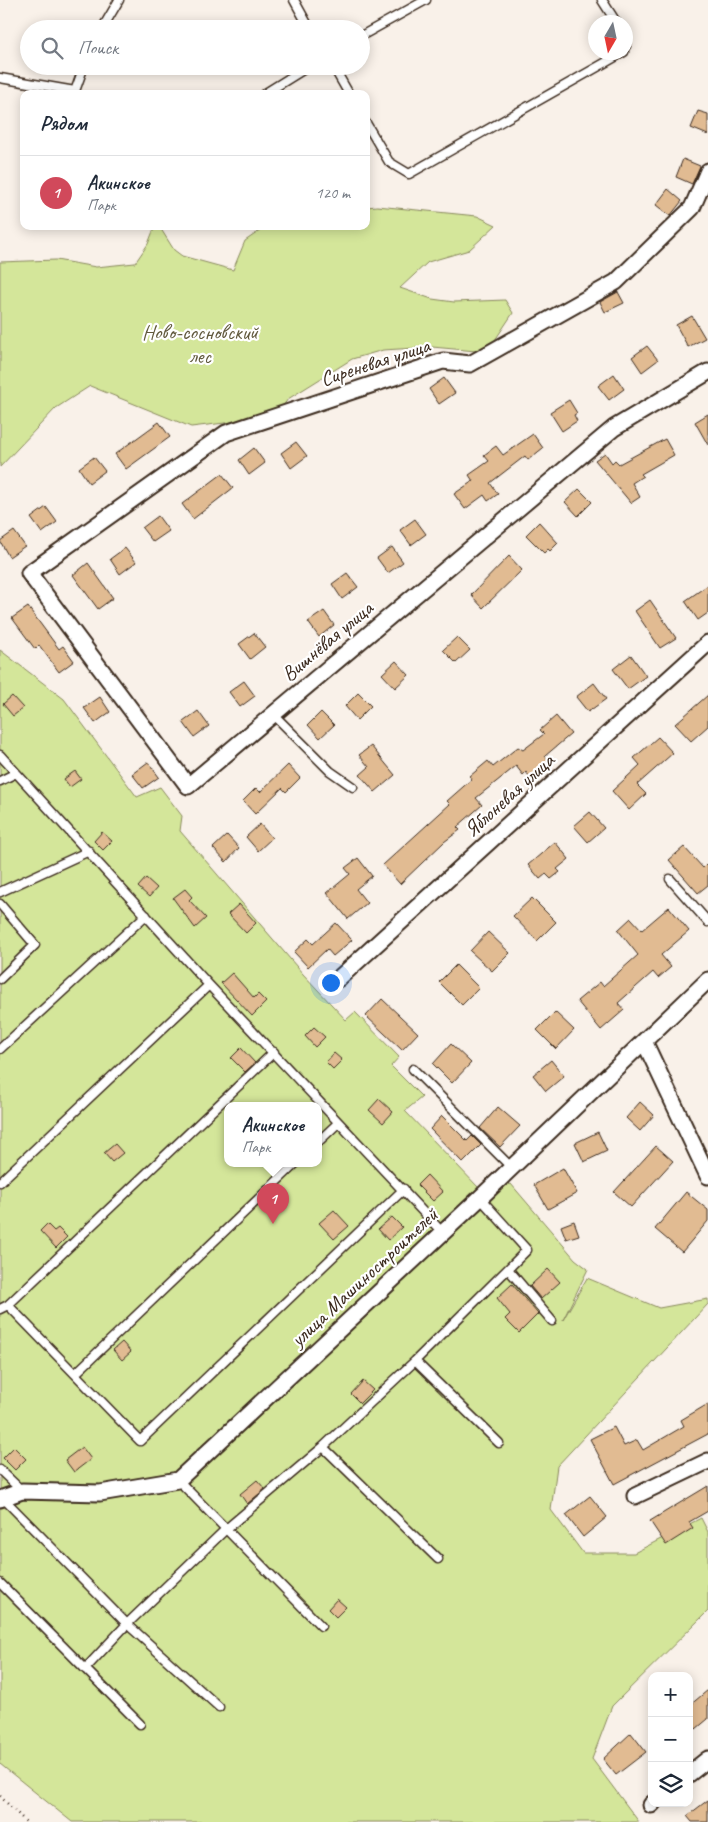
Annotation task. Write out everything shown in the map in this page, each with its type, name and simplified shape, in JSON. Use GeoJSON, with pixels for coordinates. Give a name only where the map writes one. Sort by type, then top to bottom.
{"type":"FeatureCollection","features":[{"type":"Feature","properties":{"kind":"street","name":"Сиреневая улица"},"geometry":{"type":"LineString","coordinates":[[29,573],[226,433],[443,361],[470,364],[616,282],[692,208],[708,171]]}},
{"type":"Feature","properties":{"kind":"street","name":"Вишнёвая улица"},"geometry":{"type":"LineString","coordinates":[[29,573],[188,786],[614,428],[708,372]]}},
{"type":"Feature","properties":{"kind":"street","name":"Яблоневая улица"},"geometry":{"type":"LineString","coordinates":[[338,979],[708,643]]}},
{"type":"Feature","properties":{"kind":"street","name":"улица Машиностроителей"},"geometry":{"type":"LineString","coordinates":[[178,1480],[480,1198],[708,980]]}},
{"type":"Feature","properties":{"kind":"street"},"geometry":{"type":"LineString","coordinates":[[644,1041],[708,1176]]}},
{"type":"Feature","properties":{"kind":"street"},"geometry":{"type":"LineString","coordinates":[[635,1496],[708,1461]]}},
{"type":"Feature","properties":{"kind":"street"},"geometry":{"type":"LineString","coordinates":[[1,1498],[22,1491],[100,1493],[178,1480]]}},
{"type":"Feature","properties":{"kind":"street"},"geometry":{"type":"LineString","coordinates":[[693,1771],[708,1759]]}},
{"type":"Feature","properties":{"kind":"lane"},"geometry":{"type":"LineString","coordinates":[[108,20],[120,0]]}},
{"type":"Feature","properties":{"kind":"lane"},"geometry":{"type":"LineString","coordinates":[[294,0],[305,20]]}},
{"type":"Feature","properties":{"kind":"lane"},"geometry":{"type":"LineString","coordinates":[[370,31],[426,0]]}},
{"type":"Feature","properties":{"kind":"lane"},"geometry":{"type":"LineString","coordinates":[[602,0],[612,15]]}},
{"type":"Feature","properties":{"kind":"lane"},"geometry":{"type":"LineString","coordinates":[[370,130],[389,162],[408,174],[610,60]]}},
{"type":"Feature","properties":{"kind":"lane"},"geometry":{"type":"LineString","coordinates":[[75,90],[81,75]]}},
{"type":"Feature","properties":{"kind":"lane"},"geometry":{"type":"LineString","coordinates":[[270,90],[295,75]]}},
{"type":"Feature","properties":{"kind":"lane"},"geometry":{"type":"LineString","coordinates":[[337,75],[347,90]]}},
{"type":"Feature","properties":{"kind":"lane"},"geometry":{"type":"LineString","coordinates":[[0,78],[63,90]]}},
{"type":"Feature","properties":{"kind":"lane"},"geometry":{"type":"LineString","coordinates":[[273,714],[330,771],[353,787]]}},
{"type":"Feature","properties":{"kind":"lane"},"geometry":{"type":"LineString","coordinates":[[0,755],[320,1102]]}},
{"type":"Feature","properties":{"kind":"lane"},"geometry":{"type":"LineString","coordinates":[[0,781],[16,774]]}},
{"type":"Feature","properties":{"kind":"lane"},"geometry":{"type":"LineString","coordinates":[[0,892],[89,851]]}},
{"type":"Feature","properties":{"kind":"lane"},"geometry":{"type":"LineString","coordinates":[[670,879],[708,922]]}},
{"type":"Feature","properties":{"kind":"lane"},"geometry":{"type":"LineString","coordinates":[[0,904],[35,945],[0,979]]}},
{"type":"Feature","properties":{"kind":"lane"},"geometry":{"type":"LineString","coordinates":[[0,1049],[146,915]]}},
{"type":"Feature","properties":{"kind":"lane"},"geometry":{"type":"LineString","coordinates":[[0,1182],[210,985]]}},
{"type":"Feature","properties":{"kind":"lane"},"geometry":{"type":"LineString","coordinates":[[0,1309],[8,1305],[274,1052]]}},
{"type":"Feature","properties":{"kind":"lane"},"geometry":{"type":"LineString","coordinates":[[413,1068],[512,1167]]}},
{"type":"Feature","properties":{"kind":"lane"},"geometry":{"type":"LineString","coordinates":[[322,1104],[404,1189],[442,1232]]}},
{"type":"Feature","properties":{"kind":"lane"},"geometry":{"type":"LineString","coordinates":[[322,1138],[338,1122]]}},
{"type":"Feature","properties":{"kind":"lane"},"geometry":{"type":"LineString","coordinates":[[75,1374],[292,1167]]}},
{"type":"Feature","properties":{"kind":"lane"},"geometry":{"type":"LineString","coordinates":[[8,1305],[140,1441],[404,1189]]}},
{"type":"Feature","properties":{"kind":"lane"},"geometry":{"type":"LineString","coordinates":[[85,1669],[127,1624],[225,1530],[323,1447],[415,1361],[527,1250],[480,1198]]}},
{"type":"Feature","properties":{"kind":"lane"},"geometry":{"type":"LineString","coordinates":[[508,1269],[552,1320]]}},
{"type":"Feature","properties":{"kind":"lane"},"geometry":{"type":"LineString","coordinates":[[415,1361],[499,1443]]}},
{"type":"Feature","properties":{"kind":"lane"},"geometry":{"type":"LineString","coordinates":[[323,1447],[438,1559]]}},
{"type":"Feature","properties":{"kind":"lane"},"geometry":{"type":"LineString","coordinates":[[0,1470],[22,1491]]}},
{"type":"Feature","properties":{"kind":"lane"},"geometry":{"type":"LineString","coordinates":[[178,1480],[321,1626]]}},
{"type":"Feature","properties":{"kind":"lane"},"geometry":{"type":"LineString","coordinates":[[1,1498],[127,1624],[218,1707]]}},
{"type":"Feature","properties":{"kind":"lane"},"geometry":{"type":"LineString","coordinates":[[0,1583],[140,1724]]}},
{"type":"Feature","properties":{"kind":"path"},"geometry":{"type":"LineString","coordinates":[[0,1796],[26,1822]]}},
{"type":"Feature","properties":{"kind":"green space","name":"Ново-сосновский лес"},"geometry":{"type":"Polygon","coordinates":[[[370,207],[477,216],[496,225],[469,250],[428,262],[400,288],[432,299],[454,302],[505,300],[513,313],[487,352],[432,347],[383,350],[352,359],[288,399],[275,417],[191,427],[90,386],[56,408],[0,467],[0,262],[56,260],[96,267],[135,263],[148,244],[153,230],[162,230],[174,250],[182,256],[233,270],[245,241],[261,230],[370,230],[370,207]]]}},
{"type":"Feature","properties":{"kind":"green space"},"geometry":{"type":"Polygon","coordinates":[[[0,650],[64,699],[137,797],[160,787],[182,816],[180,831],[303,974],[346,1020],[355,1012],[399,1057],[391,1066],[422,1097],[405,1111],[479,1188],[511,1184],[575,1259],[588,1269],[563,1320],[587,1278],[659,1308],[708,1299],[708,1304],[557,1466],[551,1510],[583,1553],[634,1553],[701,1518],[708,1532],[708,1611],[612,1706],[592,1759],[639,1822],[72,1822],[0,1764],[0,650]]]}},
{"type":"Feature","properties":{"kind":"building"},"geometry":{"type":"Polygon","coordinates":[[[698,111],[708,114],[708,135],[691,128],[698,111]]]}},
{"type":"Feature","properties":{"kind":"building"},"geometry":{"type":"Polygon","coordinates":[[[683,159],[700,166],[692,184],[676,177],[683,159]]]}},
{"type":"Feature","properties":{"kind":"building"},"geometry":{"type":"Polygon","coordinates":[[[668,189],[682,201],[670,216],[656,205],[668,189]]]}},
{"type":"Feature","properties":{"kind":"building"},"geometry":{"type":"Polygon","coordinates":[[[618,292],[624,303],[605,312],[600,302],[618,292]]]}},
{"type":"Feature","properties":{"kind":"building"},"geometry":{"type":"Polygon","coordinates":[[[692,316],[705,338],[688,347],[676,325],[692,316]]]}},
{"type":"Feature","properties":{"kind":"building"},"geometry":{"type":"Polygon","coordinates":[[[647,346],[658,360],[642,372],[632,357],[647,346]]]}},
{"type":"Feature","properties":{"kind":"building"},"geometry":{"type":"Polygon","coordinates":[[[614,374],[624,389],[609,400],[598,386],[614,374]]]}},
{"type":"Feature","properties":{"kind":"building"},"geometry":{"type":"Polygon","coordinates":[[[444,378],[455,393],[439,404],[429,389],[444,378]]]}},
{"type":"Feature","properties":{"kind":"building"},"geometry":{"type":"Polygon","coordinates":[[[569,400],[577,413],[574,415],[577,421],[562,431],[550,412],[569,400]]]}},
{"type":"Feature","properties":{"kind":"building"},"geometry":{"type":"Polygon","coordinates":[[[708,414],[708,445],[695,422],[708,414]]]}},
{"type":"Feature","properties":{"kind":"building"},"geometry":{"type":"Polygon","coordinates":[[[159,422],[170,437],[126,469],[115,454],[159,422]]]}},
{"type":"Feature","properties":{"kind":"building"},"geometry":{"type":"Polygon","coordinates":[[[533,434],[543,448],[528,460],[525,456],[490,483],[498,494],[488,501],[484,495],[465,509],[454,494],[473,481],[469,475],[489,461],[484,455],[496,446],[503,455],[533,434]]]}},
{"type":"Feature","properties":{"kind":"building"},"geometry":{"type":"Polygon","coordinates":[[[665,439],[674,455],[641,474],[643,476],[632,483],[640,497],[631,503],[595,460],[605,453],[612,463],[615,460],[619,464],[665,439]]]}},
{"type":"Feature","properties":{"kind":"building"},"geometry":{"type":"Polygon","coordinates":[[[296,442],[307,456],[291,468],[281,453],[296,442]]]}},
{"type":"Feature","properties":{"kind":"building"},"geometry":{"type":"Polygon","coordinates":[[[254,448],[265,463],[249,475],[239,460],[254,448]]]}},
{"type":"Feature","properties":{"kind":"building"},"geometry":{"type":"Polygon","coordinates":[[[94,457],[105,471],[89,483],[79,468],[94,457]]]}},
{"type":"Feature","properties":{"kind":"building"},"geometry":{"type":"Polygon","coordinates":[[[222,474],[233,488],[193,519],[182,504],[222,474]]]}},
{"type":"Feature","properties":{"kind":"building"},"geometry":{"type":"Polygon","coordinates":[[[579,489],[592,502],[578,516],[565,502],[579,489]]]}},
{"type":"Feature","properties":{"kind":"building"},"geometry":{"type":"Polygon","coordinates":[[[46,507],[57,522],[42,533],[31,518],[46,507]]]}},
{"type":"Feature","properties":{"kind":"building"},"geometry":{"type":"Polygon","coordinates":[[[158,516],[169,531],[153,542],[142,528],[158,516]]]}},
{"type":"Feature","properties":{"kind":"building"},"geometry":{"type":"Polygon","coordinates":[[[415,519],[426,534],[411,545],[400,530],[415,519]]]}},
{"type":"Feature","properties":{"kind":"building"},"geometry":{"type":"Polygon","coordinates":[[[539,522],[558,543],[550,551],[548,549],[544,553],[526,535],[539,522]]]}},
{"type":"Feature","properties":{"kind":"building"},"geometry":{"type":"Polygon","coordinates":[[[14,531],[25,546],[9,557],[0,541],[14,531]]]}},
{"type":"Feature","properties":{"kind":"building"},"geometry":{"type":"Polygon","coordinates":[[[392,547],[403,562],[388,573],[377,558],[392,547]]]}},
{"type":"Feature","properties":{"kind":"building"},"geometry":{"type":"Polygon","coordinates":[[[125,548],[136,562],[120,574],[110,559],[125,548]]]}},
{"type":"Feature","properties":{"kind":"building"},"geometry":{"type":"Polygon","coordinates":[[[509,556],[522,570],[483,608],[471,595],[509,556]]]}},
{"type":"Feature","properties":{"kind":"building"},"geometry":{"type":"Polygon","coordinates":[[[88,563],[113,598],[98,609],[73,575],[88,563]]]}},
{"type":"Feature","properties":{"kind":"building"},"geometry":{"type":"Polygon","coordinates":[[[347,573],[358,587],[342,599],[332,584],[347,573]]]}},
{"type":"Feature","properties":{"kind":"building"},"geometry":{"type":"Polygon","coordinates":[[[708,585],[708,613],[698,620],[685,601],[708,585]]]}},
{"type":"Feature","properties":{"kind":"building"},"geometry":{"type":"Polygon","coordinates":[[[650,600],[676,638],[660,648],[635,611],[650,600]]]}},
{"type":"Feature","properties":{"kind":"building"},"geometry":{"type":"Polygon","coordinates":[[[28,607],[59,649],[63,646],[74,661],[59,672],[39,645],[35,649],[12,618],[28,607]]]}},
{"type":"Feature","properties":{"kind":"building"},"geometry":{"type":"Polygon","coordinates":[[[324,611],[334,625],[319,637],[308,622],[324,611]]]}},
{"type":"Feature","properties":{"kind":"building"},"geometry":{"type":"Polygon","coordinates":[[[254,633],[265,647],[250,659],[239,644],[254,633]]]}},
{"type":"Feature","properties":{"kind":"building"},"geometry":{"type":"Polygon","coordinates":[[[457,637],[470,650],[456,663],[443,650],[457,637]]]}},
{"type":"Feature","properties":{"kind":"building"},"geometry":{"type":"Polygon","coordinates":[[[631,655],[646,676],[628,689],[613,669],[631,655]]]}},
{"type":"Feature","properties":{"kind":"building"},"geometry":{"type":"Polygon","coordinates":[[[396,661],[409,675],[395,688],[382,674],[396,661]]]}},
{"type":"Feature","properties":{"kind":"building"},"geometry":{"type":"Polygon","coordinates":[[[244,681],[255,696],[240,707],[229,692],[244,681]]]}},
{"type":"Feature","properties":{"kind":"building"},"geometry":{"type":"Polygon","coordinates":[[[594,683],[606,699],[588,712],[576,697],[594,683]]]}},
{"type":"Feature","properties":{"kind":"building"},"geometry":{"type":"Polygon","coordinates":[[[358,693],[371,706],[357,720],[345,706],[358,693]]]}},
{"type":"Feature","properties":{"kind":"building"},"geometry":{"type":"Polygon","coordinates":[[[708,695],[708,726],[691,741],[675,724],[708,695]]]}},
{"type":"Feature","properties":{"kind":"building"},"geometry":{"type":"Polygon","coordinates":[[[12,696],[23,708],[13,716],[3,704],[12,696]]]}},
{"type":"Feature","properties":{"kind":"building"},"geometry":{"type":"Polygon","coordinates":[[[100,697],[110,712],[95,723],[84,708],[100,697]]]}},
{"type":"Feature","properties":{"kind":"building"},"geometry":{"type":"Polygon","coordinates":[[[198,711],[209,726],[194,737],[183,722],[198,711]]]}},
{"type":"Feature","properties":{"kind":"building"},"geometry":{"type":"Polygon","coordinates":[[[321,712],[334,725],[320,738],[308,725],[321,712]]]}},
{"type":"Feature","properties":{"kind":"building"},"geometry":{"type":"Polygon","coordinates":[[[556,716],[571,734],[545,756],[552,764],[532,780],[526,772],[523,775],[516,766],[476,798],[482,805],[457,827],[460,830],[444,842],[400,884],[383,865],[450,804],[447,801],[472,779],[470,776],[488,761],[493,767],[518,747],[523,750],[544,734],[540,730],[556,716]]]}},
{"type":"Feature","properties":{"kind":"building"},"geometry":{"type":"Polygon","coordinates":[[[658,737],[673,753],[637,785],[646,794],[629,810],[612,791],[640,765],[634,758],[658,737]]]}},
{"type":"Feature","properties":{"kind":"building"},"geometry":{"type":"Polygon","coordinates":[[[371,746],[395,775],[375,792],[360,775],[369,767],[359,755],[371,746]]]}},
{"type":"Feature","properties":{"kind":"building"},"geometry":{"type":"Polygon","coordinates":[[[148,762],[159,777],[143,788],[132,774],[148,762]]]}},
{"type":"Feature","properties":{"kind":"building"},"geometry":{"type":"Polygon","coordinates":[[[288,765],[300,778],[286,792],[282,788],[255,814],[243,801],[256,788],[260,792],[288,765]]]}},
{"type":"Feature","properties":{"kind":"building"},"geometry":{"type":"Polygon","coordinates":[[[75,771],[81,779],[70,787],[64,779],[75,771]]]}},
{"type":"Feature","properties":{"kind":"building"},"geometry":{"type":"Polygon","coordinates":[[[590,812],[604,828],[588,842],[574,826],[590,812]]]}},
{"type":"Feature","properties":{"kind":"building"},"geometry":{"type":"Polygon","coordinates":[[[260,824],[272,838],[258,851],[246,837],[260,824]]]}},
{"type":"Feature","properties":{"kind":"building"},"geometry":{"type":"Polygon","coordinates":[[[102,832],[112,841],[103,850],[94,841],[102,832]]]}},
{"type":"Feature","properties":{"kind":"building"},"geometry":{"type":"Polygon","coordinates":[[[227,835],[239,848],[226,862],[213,848],[227,835]]]}},
{"type":"Feature","properties":{"kind":"building"},"geometry":{"type":"Polygon","coordinates":[[[555,842],[569,859],[557,869],[560,872],[551,879],[546,874],[540,879],[528,865],[555,842]]]}},
{"type":"Feature","properties":{"kind":"building"},"geometry":{"type":"Polygon","coordinates":[[[684,847],[703,868],[708,863],[708,885],[698,893],[669,860],[684,847]]]}},
{"type":"Feature","properties":{"kind":"building"},"geometry":{"type":"Polygon","coordinates":[[[358,858],[372,876],[356,889],[367,903],[348,919],[327,893],[350,874],[345,868],[358,858]]]}},
{"type":"Feature","properties":{"kind":"building"},"geometry":{"type":"Polygon","coordinates":[[[146,878],[157,888],[149,897],[138,887],[146,878]]]}},
{"type":"Feature","properties":{"kind":"building"},"geometry":{"type":"Polygon","coordinates":[[[185,889],[192,897],[189,900],[206,918],[195,928],[173,898],[185,889]]]}},
{"type":"Feature","properties":{"kind":"building"},"geometry":{"type":"Polygon","coordinates":[[[532,898],[556,922],[537,941],[513,916],[532,898]]]}},
{"type":"Feature","properties":{"kind":"building"},"geometry":{"type":"Polygon","coordinates":[[[239,904],[256,923],[246,933],[228,914],[239,904]]]}},
{"type":"Feature","properties":{"kind":"building"},"geometry":{"type":"Polygon","coordinates":[[[669,907],[689,931],[661,955],[671,967],[658,978],[653,972],[618,1003],[624,1010],[601,1030],[577,1001],[600,982],[603,986],[638,955],[618,930],[631,918],[642,930],[669,907]]]}},
{"type":"Feature","properties":{"kind":"building"},"geometry":{"type":"Polygon","coordinates":[[[336,923],[352,940],[333,956],[327,949],[308,967],[294,952],[308,939],[313,944],[336,923]]]}},
{"type":"Feature","properties":{"kind":"building"},"geometry":{"type":"Polygon","coordinates":[[[488,932],[510,953],[492,971],[470,951],[488,932]]]}},
{"type":"Feature","properties":{"kind":"building"},"geometry":{"type":"Polygon","coordinates":[[[456,965],[479,988],[462,1005],[439,982],[456,965]]]}},
{"type":"Feature","properties":{"kind":"building"},"geometry":{"type":"Polygon","coordinates":[[[232,973],[254,998],[258,994],[266,1002],[252,1016],[221,983],[232,973]]]}},
{"type":"Feature","properties":{"kind":"building"},"geometry":{"type":"Polygon","coordinates":[[[382,999],[418,1033],[402,1050],[366,1016],[382,999]]]}},
{"type":"Feature","properties":{"kind":"building"},"geometry":{"type":"Polygon","coordinates":[[[555,1012],[574,1030],[556,1049],[537,1030],[555,1012]]]}},
{"type":"Feature","properties":{"kind":"building"},"geometry":{"type":"Polygon","coordinates":[[[314,1027],[325,1037],[315,1047],[305,1036],[314,1027]]]}},
{"type":"Feature","properties":{"kind":"building"},"geometry":{"type":"Polygon","coordinates":[[[451,1044],[471,1063],[452,1083],[433,1064],[451,1044]]]}},
{"type":"Feature","properties":{"kind":"building"},"geometry":{"type":"Polygon","coordinates":[[[241,1048],[255,1063],[245,1072],[231,1058],[241,1048]]]}},
{"type":"Feature","properties":{"kind":"building"},"geometry":{"type":"Polygon","coordinates":[[[334,1053],[342,1060],[333,1069],[326,1062],[334,1053]]]}},
{"type":"Feature","properties":{"kind":"building"},"geometry":{"type":"Polygon","coordinates":[[[551,1060],[564,1076],[546,1091],[533,1075],[551,1060]]]}},
{"type":"Feature","properties":{"kind":"building"},"geometry":{"type":"Polygon","coordinates":[[[379,1099],[393,1112],[383,1123],[369,1110],[379,1099]]]}},
{"type":"Feature","properties":{"kind":"building"},"geometry":{"type":"Polygon","coordinates":[[[640,1102],[654,1115],[640,1131],[626,1118],[640,1102]]]}},
{"type":"Feature","properties":{"kind":"building"},"geometry":{"type":"Polygon","coordinates":[[[498,1107],[520,1126],[500,1147],[480,1128],[498,1107]]]}},
{"type":"Feature","properties":{"kind":"building"},"geometry":{"type":"Polygon","coordinates":[[[442,1116],[467,1141],[472,1136],[481,1145],[463,1163],[430,1129],[442,1116]]]}},
{"type":"Feature","properties":{"kind":"building"},"geometry":{"type":"Polygon","coordinates":[[[598,1132],[607,1151],[584,1162],[575,1143],[598,1132]]]}},
{"type":"Feature","properties":{"kind":"building"},"geometry":{"type":"Polygon","coordinates":[[[115,1144],[123,1153],[112,1162],[104,1153],[115,1144]]]}},
{"type":"Feature","properties":{"kind":"building"},"geometry":{"type":"Polygon","coordinates":[[[656,1146],[673,1161],[631,1207],[614,1192],[656,1146]]]}},
{"type":"Feature","properties":{"kind":"building"},"geometry":{"type":"Polygon","coordinates":[[[563,1168],[577,1193],[548,1209],[534,1185],[563,1168]]]}},
{"type":"Feature","properties":{"kind":"building"},"geometry":{"type":"Polygon","coordinates":[[[427,1175],[443,1192],[433,1201],[417,1185],[427,1175]]]}},
{"type":"Feature","properties":{"kind":"building"},"geometry":{"type":"Polygon","coordinates":[[[686,1192],[708,1210],[708,1221],[682,1252],[655,1229],[686,1192]]]}},
{"type":"Feature","properties":{"kind":"building"},"geometry":{"type":"Polygon","coordinates":[[[334,1210],[349,1226],[334,1239],[319,1223],[334,1210]]]}},
{"type":"Feature","properties":{"kind":"building"},"geometry":{"type":"Polygon","coordinates":[[[392,1217],[402,1227],[388,1240],[378,1229],[392,1217]]]}},
{"type":"Feature","properties":{"kind":"building"},"geometry":{"type":"Polygon","coordinates":[[[574,1221],[579,1235],[566,1239],[561,1226],[574,1221]]]}},
{"type":"Feature","properties":{"kind":"building"},"geometry":{"type":"Polygon","coordinates":[[[47,1224],[54,1231],[58,1228],[67,1237],[56,1248],[40,1231],[47,1224]]]}},
{"type":"Feature","properties":{"kind":"building"},"geometry":{"type":"Polygon","coordinates":[[[548,1269],[560,1282],[541,1299],[530,1286],[548,1269]]]}},
{"type":"Feature","properties":{"kind":"building"},"geometry":{"type":"Polygon","coordinates":[[[512,1284],[538,1314],[519,1333],[505,1319],[510,1314],[497,1298],[512,1284]]]}},
{"type":"Feature","properties":{"kind":"building"},"geometry":{"type":"Polygon","coordinates":[[[122,1342],[131,1352],[122,1360],[113,1350],[122,1342]]]}},
{"type":"Feature","properties":{"kind":"building"},"geometry":{"type":"Polygon","coordinates":[[[363,1381],[373,1390],[360,1403],[351,1394],[363,1381]]]}},
{"type":"Feature","properties":{"kind":"building"},"geometry":{"type":"Polygon","coordinates":[[[708,1404],[708,1434],[614,1484],[590,1439],[614,1427],[624,1446],[637,1440],[643,1450],[684,1426],[681,1420],[708,1404]]]}},
{"type":"Feature","properties":{"kind":"building"},"geometry":{"type":"Polygon","coordinates":[[[14,1447],[26,1459],[15,1470],[3,1458],[14,1447]]]}},
{"type":"Feature","properties":{"kind":"building"},"geometry":{"type":"Polygon","coordinates":[[[82,1447],[91,1459],[74,1472],[65,1460],[82,1447]]]}},
{"type":"Feature","properties":{"kind":"building"},"geometry":{"type":"Polygon","coordinates":[[[257,1480],[265,1489],[247,1504],[240,1494],[257,1480]]]}},
{"type":"Feature","properties":{"kind":"building"},"geometry":{"type":"Polygon","coordinates":[[[708,1486],[708,1511],[689,1522],[693,1528],[666,1545],[650,1521],[708,1486]]]}},
{"type":"Feature","properties":{"kind":"building"},"geometry":{"type":"Polygon","coordinates":[[[590,1496],[607,1517],[583,1537],[566,1515],[590,1496]]]}},
{"type":"Feature","properties":{"kind":"building"},"geometry":{"type":"Polygon","coordinates":[[[337,1599],[346,1607],[336,1617],[328,1609],[337,1599]]]}},
{"type":"Feature","properties":{"kind":"building"},"geometry":{"type":"Polygon","coordinates":[[[708,1690],[708,1719],[696,1729],[693,1726],[693,1703],[708,1690]]]}},
{"type":"Feature","properties":{"kind":"building"},"geometry":{"type":"Polygon","coordinates":[[[631,1733],[646,1752],[616,1775],[603,1759],[631,1733]]]}},
{"type":"Feature","properties":{"kind":"building"},"geometry":{"type":"Polygon","coordinates":[[[708,1800],[708,1822],[692,1822],[687,1816],[708,1800]]]}},
{"type":"Feature","properties":{"kind":"place","name":"Акинское"},"geometry":{"type":"Point","coordinates":[273,1224]}}]}
